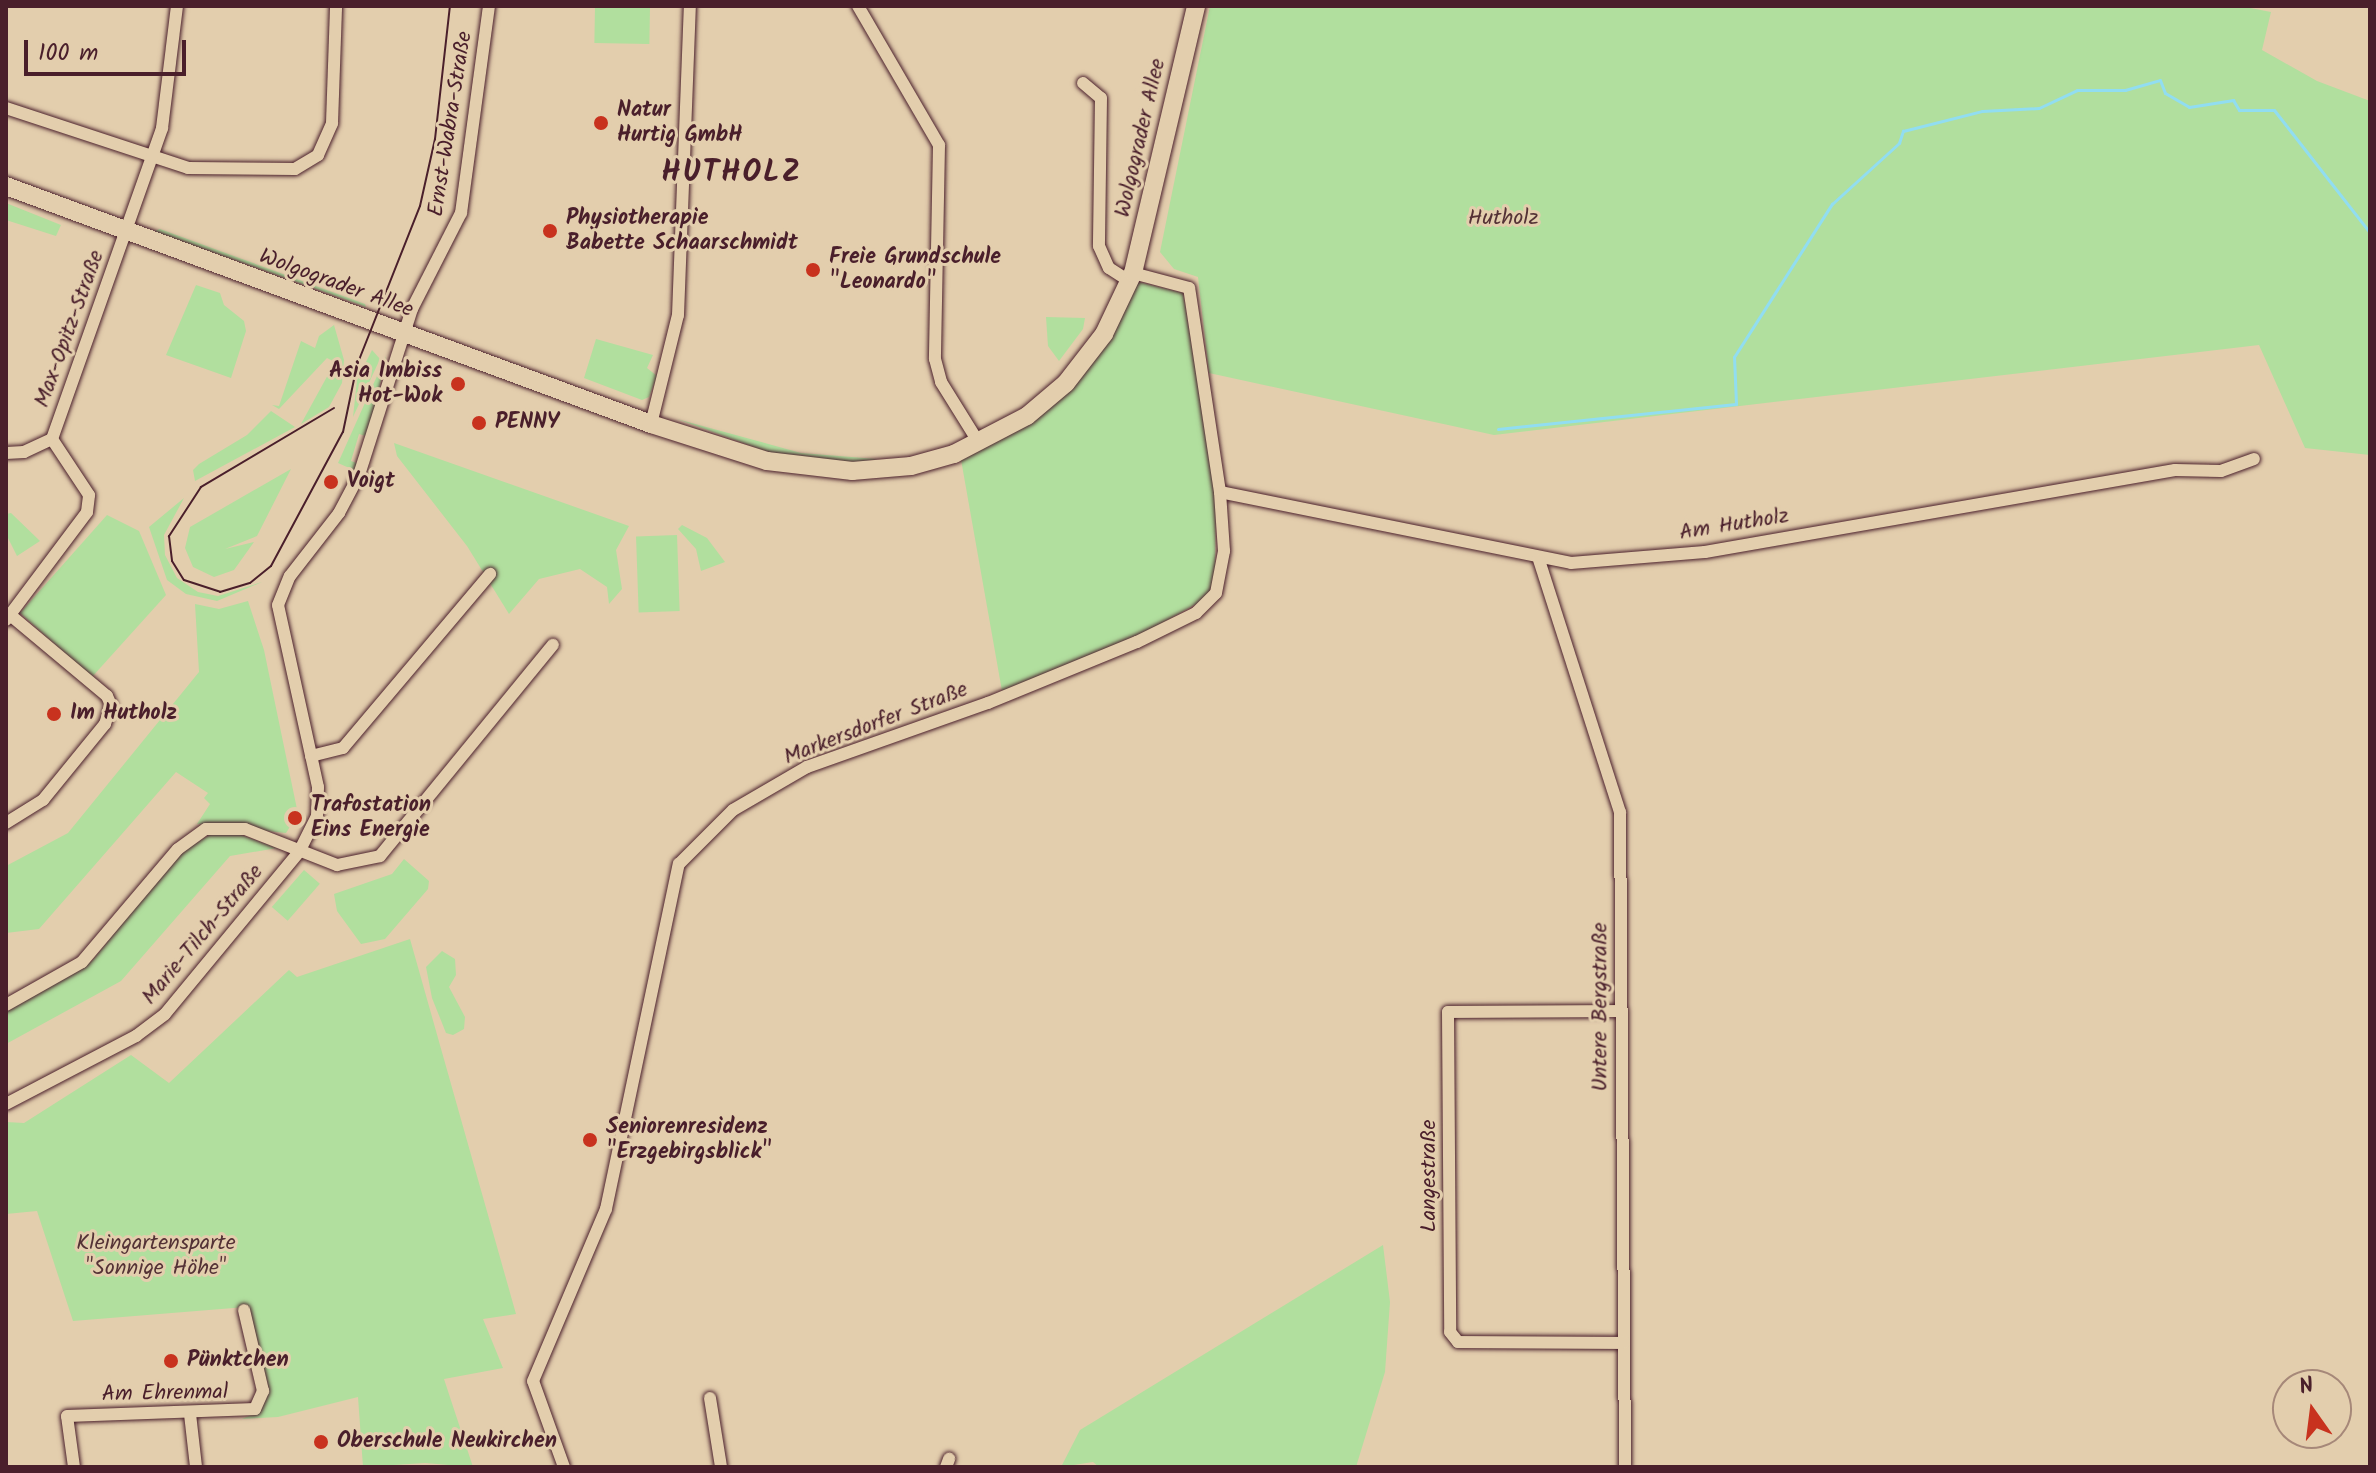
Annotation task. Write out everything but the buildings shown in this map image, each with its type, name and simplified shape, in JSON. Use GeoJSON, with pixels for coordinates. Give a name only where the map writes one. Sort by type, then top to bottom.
{"type":"FeatureCollection","features":[{"type":"Feature","properties":{"kind":"main road","name":"Wolgograder Allee"},"geometry":{"type":"LineString","coordinates":[[6,186],[651,424],[767,461],[819,469],[911,466],[979,443],[1027,416],[1066,383],[1104,334],[1131,277],[1196,6]]}},
{"type":"Feature","properties":{"kind":"street","name":"Max-Opitz-Straße"},"geometry":{"type":"LineString","coordinates":[[6,453],[24,452],[52,439],[167,112],[177,6]]}},
{"type":"Feature","properties":{"kind":"street"},"geometry":{"type":"LineString","coordinates":[[6,108],[150,159],[188,168],[279,172],[318,155],[332,123],[336,6]]}},
{"type":"Feature","properties":{"kind":"street","name":"Ernst-Wabra-Straße"},"geometry":{"type":"LineString","coordinates":[[405,333],[412,309],[461,213],[489,6]]}},
{"type":"Feature","properties":{"kind":"street"},"geometry":{"type":"LineString","coordinates":[[651,424],[678,315],[690,6]]}},
{"type":"Feature","properties":{"kind":"street"},"geometry":{"type":"LineString","coordinates":[[858,6],[939,145],[935,359],[941,382],[979,443]]}},
{"type":"Feature","properties":{"kind":"street","name":"Wolgograder Allee"},"geometry":{"type":"LineString","coordinates":[[1083,83],[1101,98],[1099,246],[1109,268],[1131,277]]}},
{"type":"Feature","properties":{"kind":"street","name":"Markersdorfer Straße"},"geometry":{"type":"LineString","coordinates":[[564,1467],[533,1381],[606,1209],[679,864],[733,810],[807,767],[988,703],[1196,613],[1221,581],[1220,492],[1189,288],[1131,277]]}},
{"type":"Feature","properties":{"kind":"street","name":"Marie-Tilch-Straße"},"geometry":{"type":"LineString","coordinates":[[6,1104],[136,1036],[165,1014],[299,852],[317,816],[311,756],[278,605],[290,576],[339,513],[359,475],[405,333]]}},
{"type":"Feature","properties":{"kind":"street"},"geometry":{"type":"LineString","coordinates":[[6,823],[43,800],[105,724],[111,705],[107,696],[8,618],[87,512],[89,495],[52,439]]}},
{"type":"Feature","properties":{"kind":"street","name":"Am Hutholz"},"geometry":{"type":"LineString","coordinates":[[1220,492],[1539,560],[1571,563],[1705,552],[2175,470],[2221,471],[2254,459]]}},
{"type":"Feature","properties":{"kind":"street","name":"Untere Bergstraße"},"geometry":{"type":"LineString","coordinates":[[1539,560],[1620,812],[1625,1467]]}},
{"type":"Feature","properties":{"kind":"street"},"geometry":{"type":"LineString","coordinates":[[311,756],[343,748],[490,574]]}},
{"type":"Feature","properties":{"kind":"street"},"geometry":{"type":"LineString","coordinates":[[6,1005],[90,955],[178,849],[206,829],[245,829],[299,852],[351,866],[380,856],[553,645]]}},
{"type":"Feature","properties":{"kind":"street","name":"Langestraße"},"geometry":{"type":"LineString","coordinates":[[1620,1011],[1448,1012],[1450,1332],[1458,1342],[1624,1343]]}},
{"type":"Feature","properties":{"kind":"street","name":"Am Ehrenmal"},"geometry":{"type":"LineString","coordinates":[[74,1467],[67,1416],[250,1412],[261,1403],[261,1380],[244,1310]]}},
{"type":"Feature","properties":{"kind":"street"},"geometry":{"type":"LineString","coordinates":[[710,1398],[721,1467]]}},
{"type":"Feature","properties":{"kind":"street"},"geometry":{"type":"LineString","coordinates":[[190,1414],[196,1467]]}},
{"type":"Feature","properties":{"kind":"green space","name":"Hutholz"},"geometry":{"type":"Polygon","coordinates":[[[1210,6],[2240,6],[2271,12],[2262,50],[2317,81],[2370,101],[2370,455],[2305,448],[2259,345],[1494,435],[1209,373],[1198,277],[1174,269],[1160,252],[1210,6]]]}},
{"type":"Feature","properties":{"kind":"green space"},"geometry":{"type":"Polygon","coordinates":[[[595,7],[650,8],[649,44],[594,43],[595,7]]]}},
{"type":"Feature","properties":{"kind":"green space"},"geometry":{"type":"Polygon","coordinates":[[[6,203],[61,225],[56,236],[6,220],[6,203]]]}},
{"type":"Feature","properties":{"kind":"green space"},"geometry":{"type":"Polygon","coordinates":[[[160,229],[365,304],[366,307],[154,231],[160,229]]]}},
{"type":"Feature","properties":{"kind":"green space"},"geometry":{"type":"Polygon","coordinates":[[[1138,282],[1183,293],[1216,491],[1215,576],[1207,598],[1135,638],[1002,691],[960,454],[1039,416],[1138,282]]]}},
{"type":"Feature","properties":{"kind":"green space"},"geometry":{"type":"Polygon","coordinates":[[[196,285],[220,293],[224,305],[244,321],[246,331],[231,378],[166,355],[196,285]]]}},
{"type":"Feature","properties":{"kind":"green space"},"geometry":{"type":"Polygon","coordinates":[[[1046,317],[1085,318],[1083,329],[1059,361],[1048,346],[1046,317]]]}},
{"type":"Feature","properties":{"kind":"green space"},"geometry":{"type":"Polygon","coordinates":[[[334,325],[344,360],[342,383],[329,407],[301,424],[335,362],[327,358],[279,409],[272,405],[279,406],[301,341],[315,348],[319,336],[334,325]]]}},
{"type":"Feature","properties":{"kind":"green space"},"geometry":{"type":"Polygon","coordinates":[[[596,339],[653,355],[647,368],[657,376],[649,397],[642,400],[584,378],[596,339]]]}},
{"type":"Feature","properties":{"kind":"green space"},"geometry":{"type":"Polygon","coordinates":[[[372,350],[380,359],[353,417],[357,380],[372,350]]]}},
{"type":"Feature","properties":{"kind":"green space"},"geometry":{"type":"Polygon","coordinates":[[[386,356],[369,437],[359,434],[351,461],[359,464],[356,471],[338,463],[386,356]]]}},
{"type":"Feature","properties":{"kind":"green space"},"geometry":{"type":"Polygon","coordinates":[[[271,411],[295,427],[195,481],[193,470],[199,464],[247,435],[271,411]]]}},
{"type":"Feature","properties":{"kind":"green space"},"geometry":{"type":"Polygon","coordinates":[[[677,419],[801,453],[877,459],[854,464],[774,454],[677,419]]]}},
{"type":"Feature","properties":{"kind":"green space"},"geometry":{"type":"Polygon","coordinates":[[[394,443],[629,526],[616,550],[622,589],[609,604],[607,587],[580,569],[539,579],[509,614],[467,546],[397,456],[394,443]]]}},
{"type":"Feature","properties":{"kind":"green space"},"geometry":{"type":"Polygon","coordinates":[[[291,469],[257,536],[225,549],[254,542],[234,570],[214,577],[193,567],[185,548],[190,527],[291,469]]]}},
{"type":"Feature","properties":{"kind":"green space"},"geometry":{"type":"Polygon","coordinates":[[[184,498],[164,535],[165,555],[177,578],[198,592],[218,596],[262,582],[217,601],[186,594],[167,580],[149,527],[184,498]]]}},
{"type":"Feature","properties":{"kind":"green space"},"geometry":{"type":"Polygon","coordinates":[[[11,513],[40,541],[17,556],[6,534],[6,514],[11,513]]]}},
{"type":"Feature","properties":{"kind":"green space"},"geometry":{"type":"Polygon","coordinates":[[[107,515],[139,531],[166,595],[92,677],[20,613],[107,515]]]}},
{"type":"Feature","properties":{"kind":"green space"},"geometry":{"type":"Polygon","coordinates":[[[682,525],[707,538],[725,562],[701,571],[696,549],[678,529],[682,525]]]}},
{"type":"Feature","properties":{"kind":"green space"},"geometry":{"type":"Polygon","coordinates":[[[677,535],[680,611],[639,612],[636,536],[677,535]]]}},
{"type":"Feature","properties":{"kind":"green space"},"geometry":{"type":"Polygon","coordinates":[[[248,601],[264,650],[298,814],[286,833],[197,824],[210,804],[204,798],[208,793],[176,772],[39,929],[6,933],[6,866],[68,833],[199,672],[195,604],[219,609],[248,601]]]}},
{"type":"Feature","properties":{"kind":"green space"},"geometry":{"type":"Polygon","coordinates":[[[215,832],[233,832],[277,848],[230,856],[121,981],[6,1044],[6,1012],[92,961],[180,852],[215,832]]]}},
{"type":"Feature","properties":{"kind":"green space"},"geometry":{"type":"Polygon","coordinates":[[[404,859],[429,881],[428,889],[385,939],[361,944],[337,911],[334,894],[392,874],[404,859]]]}},
{"type":"Feature","properties":{"kind":"green space"},"geometry":{"type":"Polygon","coordinates":[[[304,870],[320,884],[288,921],[272,907],[304,870]]]}},
{"type":"Feature","properties":{"kind":"green space","name":"Kleingartensparte \"Sonnige Höhe\""},"geometry":{"type":"Polygon","coordinates":[[[410,939],[516,1314],[483,1319],[503,1368],[444,1379],[473,1467],[425,1463],[363,1467],[358,1397],[278,1417],[242,1419],[257,1412],[269,1393],[246,1307],[73,1321],[37,1211],[6,1214],[6,1122],[24,1123],[131,1055],[169,1083],[289,970],[297,977],[410,939]]]}},
{"type":"Feature","properties":{"kind":"green space"},"geometry":{"type":"Polygon","coordinates":[[[442,951],[455,959],[456,975],[449,987],[465,1017],[464,1029],[453,1035],[446,1033],[432,998],[426,967],[442,951]]]}},
{"type":"Feature","properties":{"kind":"green space"},"geometry":{"type":"Polygon","coordinates":[[[1383,1245],[1390,1302],[1385,1372],[1356,1467],[1099,1467],[1093,1462],[1061,1467],[1080,1430],[1383,1245]]]}},
{"type":"Feature","properties":{"kind":"waterway"},"geometry":{"type":"LineString","coordinates":[[1498,429],[1736,404],[1734,357],[1832,204],[1899,143],[1903,131],[1982,111],[2039,108],[2077,90],[2125,90],[2160,80],[2165,93],[2189,107],[2233,100],[2239,110],[2274,110],[2370,233]]}},
{"type":"Feature","properties":{"kind":"tram line"},"geometry":{"type":"LineString","coordinates":[[334,408],[201,487],[169,536],[172,561],[184,580],[220,592],[250,583],[271,566],[343,432],[357,365],[420,206],[435,139],[450,6]]}},
{"type":"Feature","properties":{"kind":"place","name":"Natur Hurtig GmbH"},"geometry":{"type":"Point","coordinates":[601,123]}},
{"type":"Feature","properties":{"kind":"place","name":"Physiotherapie Babette Schaarschmidt"},"geometry":{"type":"Point","coordinates":[550,231]}},
{"type":"Feature","properties":{"kind":"place","name":"Freie Grundschule \"Leonardo\""},"geometry":{"type":"Point","coordinates":[813,270]}},
{"type":"Feature","properties":{"kind":"place","name":"Asia Imbiss Hot-Wok"},"geometry":{"type":"Point","coordinates":[458,384]}},
{"type":"Feature","properties":{"kind":"place","name":"PENNY"},"geometry":{"type":"Point","coordinates":[479,423]}},
{"type":"Feature","properties":{"kind":"place","name":"Voigt"},"geometry":{"type":"Point","coordinates":[331,482]}},
{"type":"Feature","properties":{"kind":"place","name":"Im Hutholz"},"geometry":{"type":"Point","coordinates":[54,714]}},
{"type":"Feature","properties":{"kind":"place","name":"Trafostation Eins Energie"},"geometry":{"type":"Point","coordinates":[295,818]}},
{"type":"Feature","properties":{"kind":"place","name":"Seniorenresidenz \"Erzgebirgsblick\""},"geometry":{"type":"Point","coordinates":[590,1140]}},
{"type":"Feature","properties":{"kind":"place","name":"Pünktchen"},"geometry":{"type":"Point","coordinates":[171,1361]}},
{"type":"Feature","properties":{"kind":"place","name":"Oberschule Neukirchen"},"geometry":{"type":"Point","coordinates":[321,1442]}},
{"type":"Feature","properties":{"kind":"district","name":"HUTHOLZ"},"geometry":{"type":"Point","coordinates":[732,173]}}]}
